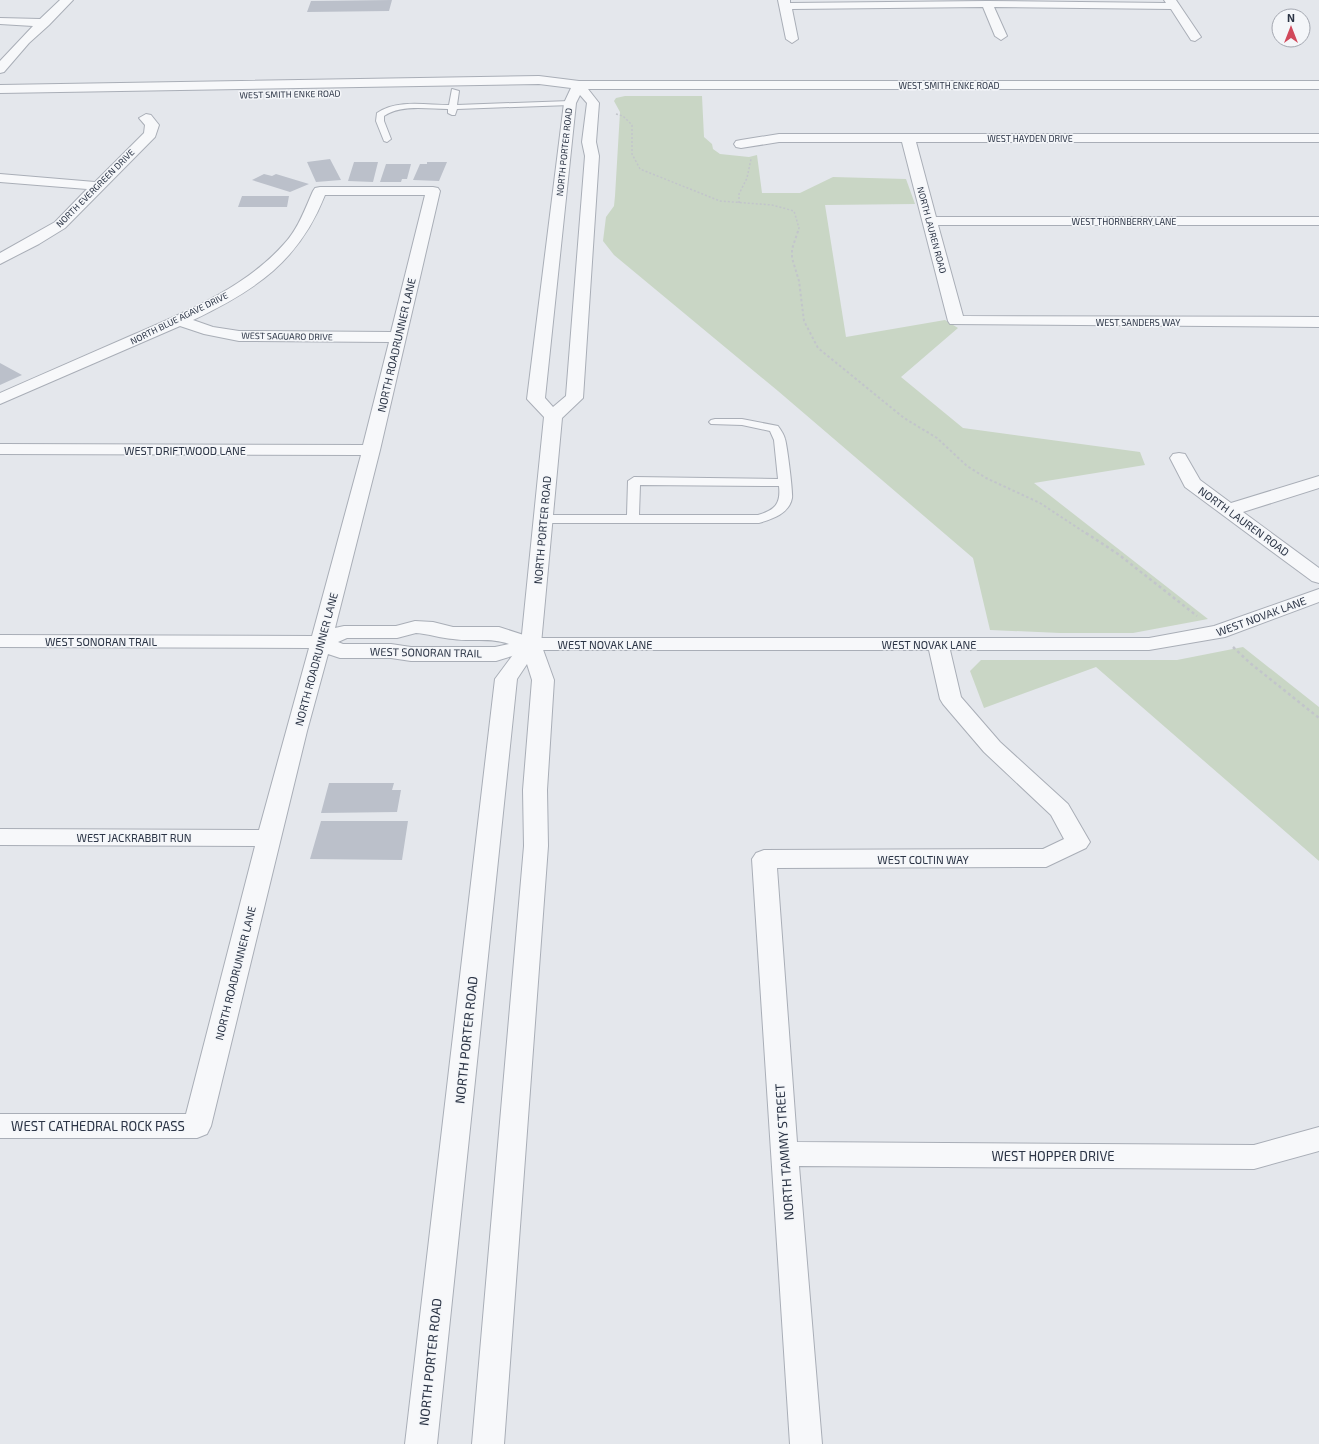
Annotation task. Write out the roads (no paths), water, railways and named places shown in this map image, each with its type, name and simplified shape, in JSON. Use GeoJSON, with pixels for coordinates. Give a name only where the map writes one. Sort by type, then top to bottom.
{"type":"FeatureCollection","features":[{"type":"Feature","properties":{"kind":"street"},"geometry":{"type":"LineString","coordinates":[[0,69],[25,40],[67,0]]}},
{"type":"Feature","properties":{"kind":"street"},"geometry":{"type":"LineString","coordinates":[[792,39],[785,3],[1172,3],[1195,37]]}},
{"type":"Feature","properties":{"kind":"street"},"geometry":{"type":"LineString","coordinates":[[987,4],[1001,36]]}},
{"type":"Feature","properties":{"kind":"street"},"geometry":{"type":"LineString","coordinates":[[0,21],[45,22]]}},
{"type":"Feature","properties":{"kind":"street","name":"WEST SMITH ENKE ROAD"},"geometry":{"type":"LineString","coordinates":[[0,90],[539,80],[579,85]]}},
{"type":"Feature","properties":{"kind":"street"},"geometry":{"type":"LineString","coordinates":[[553,416],[574,398],[592,156],[589,142],[593,103],[579,85]]}},
{"type":"Feature","properties":{"kind":"street","name":"WEST SMITH ENKE ROAD"},"geometry":{"type":"LineString","coordinates":[[0,99],[539,89],[579,85],[1319,85]]}},
{"type":"Feature","properties":{"kind":"street","name":"NORTH PORTER ROAD"},"geometry":{"type":"LineString","coordinates":[[488,1444],[536,846],[535,790],[543,680],[531,644],[553,416],[536,399],[570,103],[579,85]]}},
{"type":"Feature","properties":{"kind":"street","name":"NORTH EVERGREEN DRIVE"},"geometry":{"type":"LineString","coordinates":[[0,258],[34,241],[60,225],[150,134],[152,125],[146,118]]}},
{"type":"Feature","properties":{"kind":"street","name":"WEST HAYDEN DRIVE"},"geometry":{"type":"LineString","coordinates":[[741,144],[780,138],[1319,138]]}},
{"type":"Feature","properties":{"kind":"street","name":"NORTH LAUREN ROAD"},"geometry":{"type":"LineString","coordinates":[[908,138],[956,321]]}},
{"type":"Feature","properties":{"kind":"street"},"geometry":{"type":"LineString","coordinates":[[0,178],[98,186]]}},
{"type":"Feature","properties":{"kind":"street","name":"NORTH BLUE AGAVE DRIVE"},"geometry":{"type":"LineString","coordinates":[[0,399],[179,320],[224,298],[263,272],[290,247],[305,226],[320,191],[433,191]]}},
{"type":"Feature","properties":{"kind":"street","name":"NORTH ROADRUNNER LANE"},"geometry":{"type":"LineString","coordinates":[[197,1126],[296,730],[321,642],[371,450],[433,191]]}},
{"type":"Feature","properties":{"kind":"street","name":"WEST THORNBERRY LANE"},"geometry":{"type":"LineString","coordinates":[[929,221],[1319,221]]}},
{"type":"Feature","properties":{"kind":"street","name":"WEST SAGUARO DRIVE"},"geometry":{"type":"LineString","coordinates":[[179,320],[210,331],[239,336],[397,337]]}},
{"type":"Feature","properties":{"kind":"street","name":"WEST SANDERS WAY"},"geometry":{"type":"LineString","coordinates":[[956,321],[1319,322]]}},
{"type":"Feature","properties":{"kind":"street","name":"WEST DRIFTWOOD LANE"},"geometry":{"type":"LineString","coordinates":[[0,449],[371,450]]}},
{"type":"Feature","properties":{"kind":"street","name":"NORTH LAUREN ROAD"},"geometry":{"type":"LineString","coordinates":[[1179,458],[1192,483],[1319,577]]}},
{"type":"Feature","properties":{"kind":"street"},"geometry":{"type":"LineString","coordinates":[[1229,510],[1319,482]]}},
{"type":"Feature","properties":{"kind":"street","name":"WEST NOVAK LANE"},"geometry":{"type":"LineString","coordinates":[[531,644],[1149,644],[1218,632],[1319,595]]}},
{"type":"Feature","properties":{"kind":"street","name":"WEST SONORAN TRAIL"},"geometry":{"type":"LineString","coordinates":[[0,641],[321,642],[340,651],[391,651],[411,654],[496,654],[531,644]]}},
{"type":"Feature","properties":{"kind":"street","name":"NORTH PORTER ROAD"},"geometry":{"type":"LineString","coordinates":[[421,1444],[506,679],[531,644]]}},
{"type":"Feature","properties":{"kind":"street","name":"WEST COLTIN WAY"},"geometry":{"type":"LineString","coordinates":[[764,859],[1046,858],[1078,842],[1060,810],[992,747],[951,699],[938,644]]}},
{"type":"Feature","properties":{"kind":"street","name":"WEST JACKRABBIT RUN"},"geometry":{"type":"LineString","coordinates":[[0,837],[269,838]]}},
{"type":"Feature","properties":{"kind":"street","name":"NORTH TAMMY STREET"},"geometry":{"type":"LineString","coordinates":[[764,859],[806,1444]]}},
{"type":"Feature","properties":{"kind":"street","name":"WEST CATHEDRAL ROCK PASS"},"geometry":{"type":"LineString","coordinates":[[0,1126],[197,1126]]}},
{"type":"Feature","properties":{"kind":"street","name":"WEST HOPPER DRIVE"},"geometry":{"type":"LineString","coordinates":[[784,1154],[1254,1157],[1319,1139]]}},
{"type":"Feature","properties":{"kind":"lane"},"geometry":{"type":"LineString","coordinates":[[452,110],[455,91]]}},
{"type":"Feature","properties":{"kind":"lane"},"geometry":{"type":"LineString","coordinates":[[387,139],[380,121],[380,115],[387,110],[400,107],[452,110],[570,103]]}},
{"type":"Feature","properties":{"kind":"lane"},"geometry":{"type":"LineString","coordinates":[[543,519],[759,519],[772,515],[779,510],[786,498],[783,482],[780,440],[774,428],[742,422],[715,422]]}},
{"type":"Feature","properties":{"kind":"lane"},"geometry":{"type":"LineString","coordinates":[[633,519],[634,481],[783,482]]}}]}
